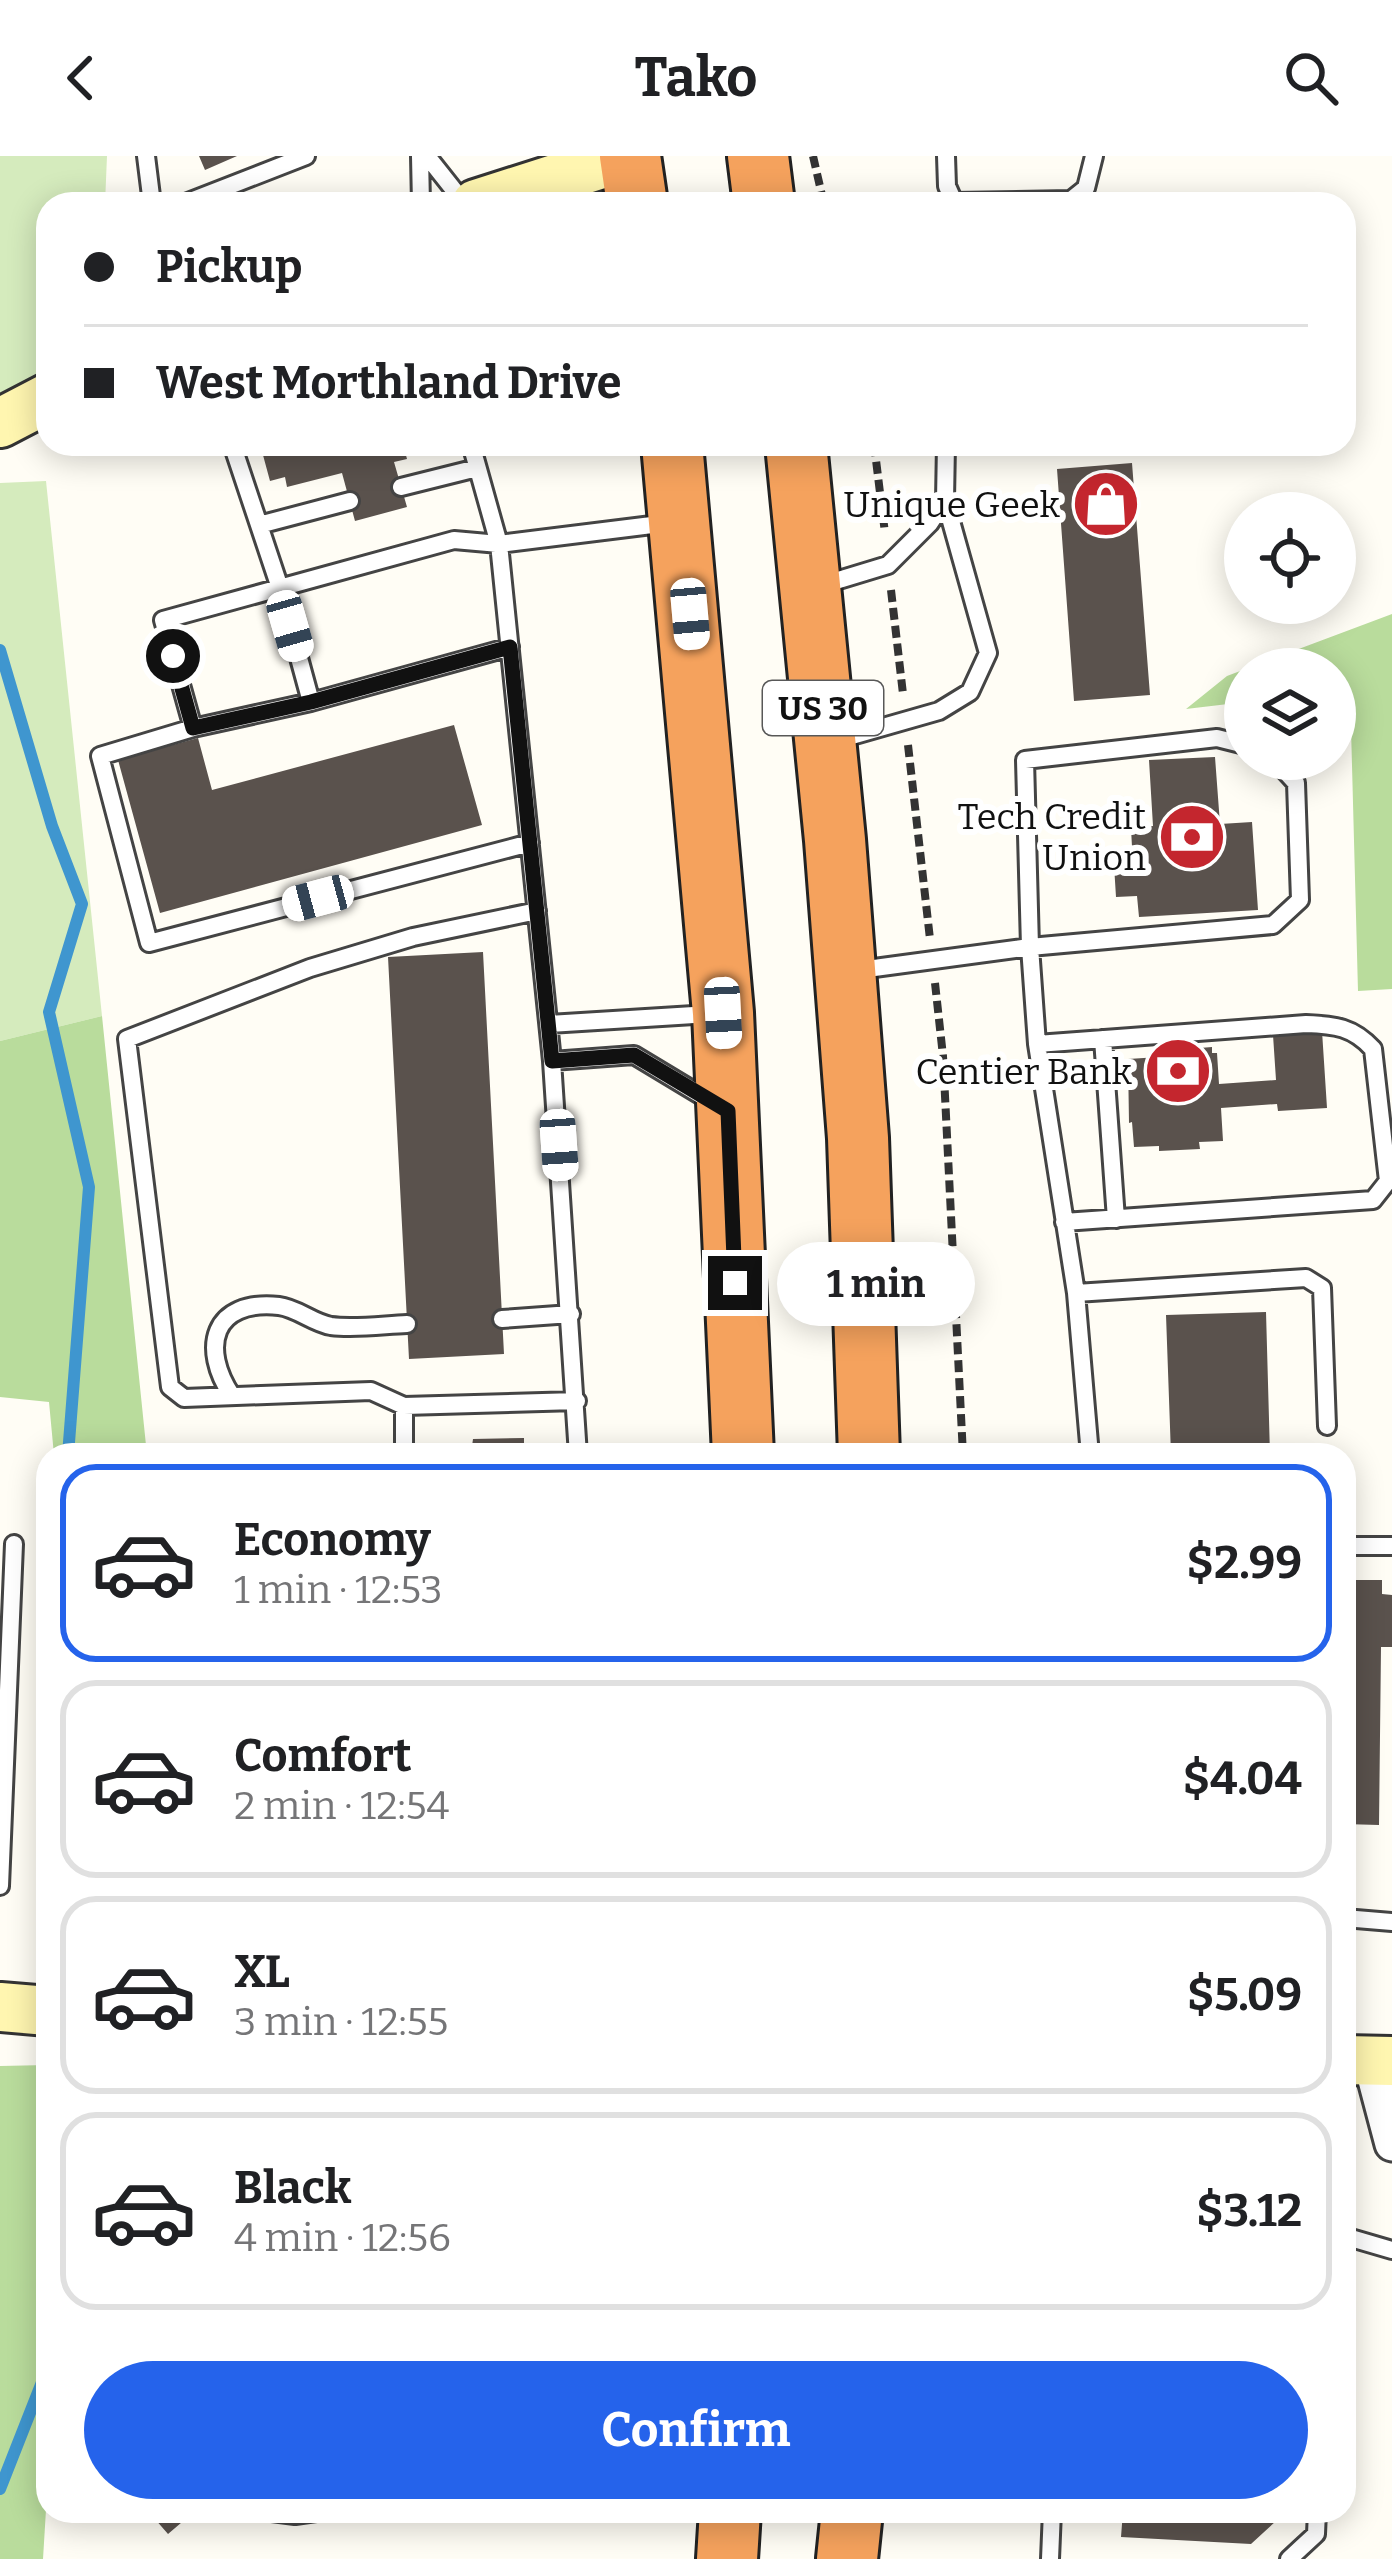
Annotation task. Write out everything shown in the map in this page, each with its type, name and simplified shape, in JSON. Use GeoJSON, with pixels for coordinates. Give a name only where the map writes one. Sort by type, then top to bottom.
{"type":"FeatureCollection","features":[{"type":"Feature","properties":{"kind":"highway"},"geometry":{"type":"LineString","coordinates":[[628,156],[635,192]]}},
{"type":"Feature","properties":{"kind":"highway"},"geometry":{"type":"LineString","coordinates":[[758,156],[762,192]]}},
{"type":"Feature","properties":{"kind":"highway"},"geometry":{"type":"LineString","coordinates":[[674,456],[723,1013],[742,1443]]}},
{"type":"Feature","properties":{"kind":"highway","name":"US 30"},"geometry":{"type":"LineString","coordinates":[[797,456],[858,1138],[869,1443]]}},
{"type":"Feature","properties":{"kind":"highway"},"geometry":{"type":"LineString","coordinates":[[727,2559],[729,2523]]}},
{"type":"Feature","properties":{"kind":"highway"},"geometry":{"type":"LineString","coordinates":[[847,2559],[851,2523]]}},
{"type":"Feature","properties":{"kind":"street"},"geometry":{"type":"LineString","coordinates":[[514,192],[628,156]]}},
{"type":"Feature","properties":{"kind":"street"},"geometry":{"type":"LineString","coordinates":[[0,423],[36,404]]}},
{"type":"Feature","properties":{"kind":"street"},"geometry":{"type":"LineString","coordinates":[[0,2007],[36,2010]]}},
{"type":"Feature","properties":{"kind":"street"},"geometry":{"type":"LineString","coordinates":[[1369,2061],[1392,2144]]}},
{"type":"Feature","properties":{"kind":"lane"},"geometry":{"type":"LineString","coordinates":[[146,156],[150,192]]}},
{"type":"Feature","properties":{"kind":"lane"},"geometry":{"type":"LineString","coordinates":[[214,192],[306,156]]}},
{"type":"Feature","properties":{"kind":"lane"},"geometry":{"type":"LineString","coordinates":[[422,192],[423,156]]}},
{"type":"Feature","properties":{"kind":"lane"},"geometry":{"type":"LineString","coordinates":[[423,156],[455,192]]}},
{"type":"Feature","properties":{"kind":"lane"},"geometry":{"type":"LineString","coordinates":[[946,156],[949,192]]}},
{"type":"Feature","properties":{"kind":"lane"},"geometry":{"type":"LineString","coordinates":[[1082,192],[1087,188],[1094,156]]}},
{"type":"Feature","properties":{"kind":"lane"},"geometry":{"type":"LineString","coordinates":[[236,456],[311,702]]}},
{"type":"Feature","properties":{"kind":"lane"},"geometry":{"type":"LineString","coordinates":[[474,456],[499,544],[510,647],[549,1024],[578,1443]]}},
{"type":"Feature","properties":{"kind":"lane"},"geometry":{"type":"LineString","coordinates":[[826,743],[939,711],[970,692],[988,653],[945,500],[946,456]]}},
{"type":"Feature","properties":{"kind":"lane"},"geometry":{"type":"LineString","coordinates":[[401,487],[477,468]]}},
{"type":"Feature","properties":{"kind":"lane"},"geometry":{"type":"LineString","coordinates":[[811,589],[888,566],[930,523],[945,500]]}},
{"type":"Feature","properties":{"kind":"lane"},"geometry":{"type":"LineString","coordinates":[[259,525],[350,501]]}},
{"type":"Feature","properties":{"kind":"lane"},"geometry":{"type":"LineString","coordinates":[[193,728],[163,620],[454,540],[499,544],[682,522]]}},
{"type":"Feature","properties":{"kind":"lane"},"geometry":{"type":"LineString","coordinates":[[510,647],[100,756],[149,943],[530,843]]}},
{"type":"Feature","properties":{"kind":"lane"},"geometry":{"type":"LineString","coordinates":[[1089,1443],[1076,1293],[1037,1044],[1025,760],[1224,740]]}},
{"type":"Feature","properties":{"kind":"lane"},"geometry":{"type":"LineString","coordinates":[[845,972],[1030,947],[1273,925],[1300,900],[1293,780]]}},
{"type":"Feature","properties":{"kind":"lane"},"geometry":{"type":"LineString","coordinates":[[537,911],[413,937],[310,968],[127,1040],[170,1387],[184,1398],[371,1391],[404,1406],[577,1400]]}},
{"type":"Feature","properties":{"kind":"lane"},"geometry":{"type":"LineString","coordinates":[[549,1024],[723,1013]]}},
{"type":"Feature","properties":{"kind":"lane"},"geometry":{"type":"LineString","coordinates":[[1037,1044],[1306,1024],[1340,1025],[1373,1049],[1388,1180],[1373,1201],[1064,1222]]}},
{"type":"Feature","properties":{"kind":"lane"},"geometry":{"type":"LineString","coordinates":[[1103,1039],[1116,1219]]}},
{"type":"Feature","properties":{"kind":"lane"},"geometry":{"type":"LineString","coordinates":[[552,1061],[634,1055],[728,1111]]}},
{"type":"Feature","properties":{"kind":"lane"},"geometry":{"type":"LineString","coordinates":[[1076,1293],[1306,1278],[1322,1288],[1327,1426]]}},
{"type":"Feature","properties":{"kind":"lane"},"geometry":{"type":"LineString","coordinates":[[232,1396],[218,1374],[212,1349],[218,1327],[233,1314],[257,1306],[285,1306],[330,1326],[407,1324]]}},
{"type":"Feature","properties":{"kind":"lane"},"geometry":{"type":"LineString","coordinates":[[502,1319],[571,1315]]}},
{"type":"Feature","properties":{"kind":"lane"},"geometry":{"type":"LineString","coordinates":[[404,1406],[404,1443]]}},
{"type":"Feature","properties":{"kind":"lane"},"geometry":{"type":"LineString","coordinates":[[0,1886],[14,1544]]}},
{"type":"Feature","properties":{"kind":"lane"},"geometry":{"type":"LineString","coordinates":[[1356,1546],[1392,1546]]}},
{"type":"Feature","properties":{"kind":"lane"},"geometry":{"type":"LineString","coordinates":[[1356,1919],[1392,1922]]}},
{"type":"Feature","properties":{"kind":"lane"},"geometry":{"type":"LineString","coordinates":[[1356,2239],[1392,2249]]}},
{"type":"Feature","properties":{"kind":"lane"},"geometry":{"type":"LineString","coordinates":[[1050,2559],[1052,2523]]}},
{"type":"Feature","properties":{"kind":"lane"},"geometry":{"type":"LineString","coordinates":[[1289,2559],[1316,2534],[1316,2523]]}},
{"type":"Feature","properties":{"kind":"path"},"geometry":{"type":"LineString","coordinates":[[813,156],[821,192]]}},
{"type":"Feature","properties":{"kind":"green space"},"geometry":{"type":"Polygon","coordinates":[[[0,156],[107,156],[106,192],[36,192],[36,385],[0,402],[0,156]]]}},
{"type":"Feature","properties":{"kind":"green space"},"geometry":{"type":"Polygon","coordinates":[[[46,481],[102,1016],[0,1041],[0,483],[46,481]]]}},
{"type":"Feature","properties":{"kind":"green space"},"geometry":{"type":"Polygon","coordinates":[[[1392,614],[1392,989],[1358,991],[1352,780],[1356,780],[1356,648],[1302,648],[1392,614]]]}},
{"type":"Feature","properties":{"kind":"green space"},"geometry":{"type":"Polygon","coordinates":[[[1224,678],[1224,704],[1186,709],[1224,678]]]}},
{"type":"Feature","properties":{"kind":"green space"},"geometry":{"type":"Polygon","coordinates":[[[102,1016],[146,1443],[53,1443],[49,1402],[0,1397],[0,1041],[102,1016]]]}},
{"type":"Feature","properties":{"kind":"green space"},"geometry":{"type":"Polygon","coordinates":[[[36,2065],[36,2523],[45,2523],[43,2559],[0,2559],[0,2066],[36,2065]]]}},
{"type":"Feature","properties":{"kind":"building"},"geometry":{"type":"Polygon","coordinates":[[[199,156],[237,156],[205,170],[199,156]]]}},
{"type":"Feature","properties":{"kind":"building"},"geometry":{"type":"Polygon","coordinates":[[[263,456],[406,456],[394,462],[407,507],[355,521],[342,473],[287,487],[285,477],[270,481],[263,456]]]}},
{"type":"Feature","properties":{"kind":"building"},"geometry":{"type":"Polygon","coordinates":[[[1132,463],[1150,695],[1074,701],[1057,469],[1132,463]]]}},
{"type":"Feature","properties":{"kind":"building"},"geometry":{"type":"Polygon","coordinates":[[[454,725],[482,825],[160,913],[118,760],[198,738],[212,790],[454,725]]]}},
{"type":"Feature","properties":{"kind":"building","name":"Tech Credit Union"},"geometry":{"type":"Polygon","coordinates":[[[1215,757],[1220,824],[1252,822],[1258,910],[1139,917],[1137,896],[1116,897],[1113,849],[1132,847],[1131,828],[1153,826],[1149,760],[1215,757]]]}},
{"type":"Feature","properties":{"kind":"building"},"geometry":{"type":"Polygon","coordinates":[[[483,952],[504,1354],[409,1359],[388,957],[483,952]]]}},
{"type":"Feature","properties":{"kind":"building"},"geometry":{"type":"Polygon","coordinates":[[[1322,1031],[1327,1108],[1278,1111],[1277,1104],[1221,1108],[1223,1141],[1199,1142],[1200,1149],[1134,1147],[1128,1059],[1175,1056],[1175,1050],[1212,1047],[1212,1053],[1217,1053],[1219,1084],[1276,1080],[1273,1035],[1322,1031]]]}},
{"type":"Feature","properties":{"kind":"building"},"geometry":{"type":"Polygon","coordinates":[[[1266,1312],[1270,1443],[1171,1443],[1166,1315],[1266,1312]]]}},
{"type":"Feature","properties":{"kind":"building"},"geometry":{"type":"Polygon","coordinates":[[[524,1438],[524,1443],[472,1443],[473,1439],[524,1438]]]}},
{"type":"Feature","properties":{"kind":"building"},"geometry":{"type":"Polygon","coordinates":[[[1356,1580],[1382,1580],[1382,1594],[1392,1595],[1392,1647],[1381,1647],[1379,1825],[1356,1824],[1356,1580]]]}},
{"type":"Feature","properties":{"kind":"building"},"geometry":{"type":"Polygon","coordinates":[[[158,2523],[181,2523],[168,2534],[158,2523]]]}},
{"type":"Feature","properties":{"kind":"building"},"geometry":{"type":"Polygon","coordinates":[[[1122,2523],[1274,2523],[1251,2544],[1121,2537],[1122,2523]]]}},
{"type":"Feature","properties":{"kind":"waterway"},"geometry":{"type":"LineString","coordinates":[[0,650],[52,826],[82,904],[49,1012],[89,1187],[69,1443]]}},
{"type":"Feature","properties":{"kind":"waterway"},"geometry":{"type":"LineString","coordinates":[[0,2489],[36,2398]]}},
{"type":"Feature","properties":{"kind":"place","name":"Unique Geek"},"geometry":{"type":"Point","coordinates":[1106,504]}},
{"type":"Feature","properties":{"kind":"place","name":"Tech Credit Union"},"geometry":{"type":"Point","coordinates":[1192,837]}},
{"type":"Feature","properties":{"kind":"place","name":"Centier Bank"},"geometry":{"type":"Point","coordinates":[1178,1071]}},
{"type":"Feature","properties":{"kind":"route"},"geometry":{"type":"LineString","coordinates":[[173,656],[193,728],[311,702],[510,647],[552,1061],[634,1055],[728,1111],[735,1283]]}}]}
